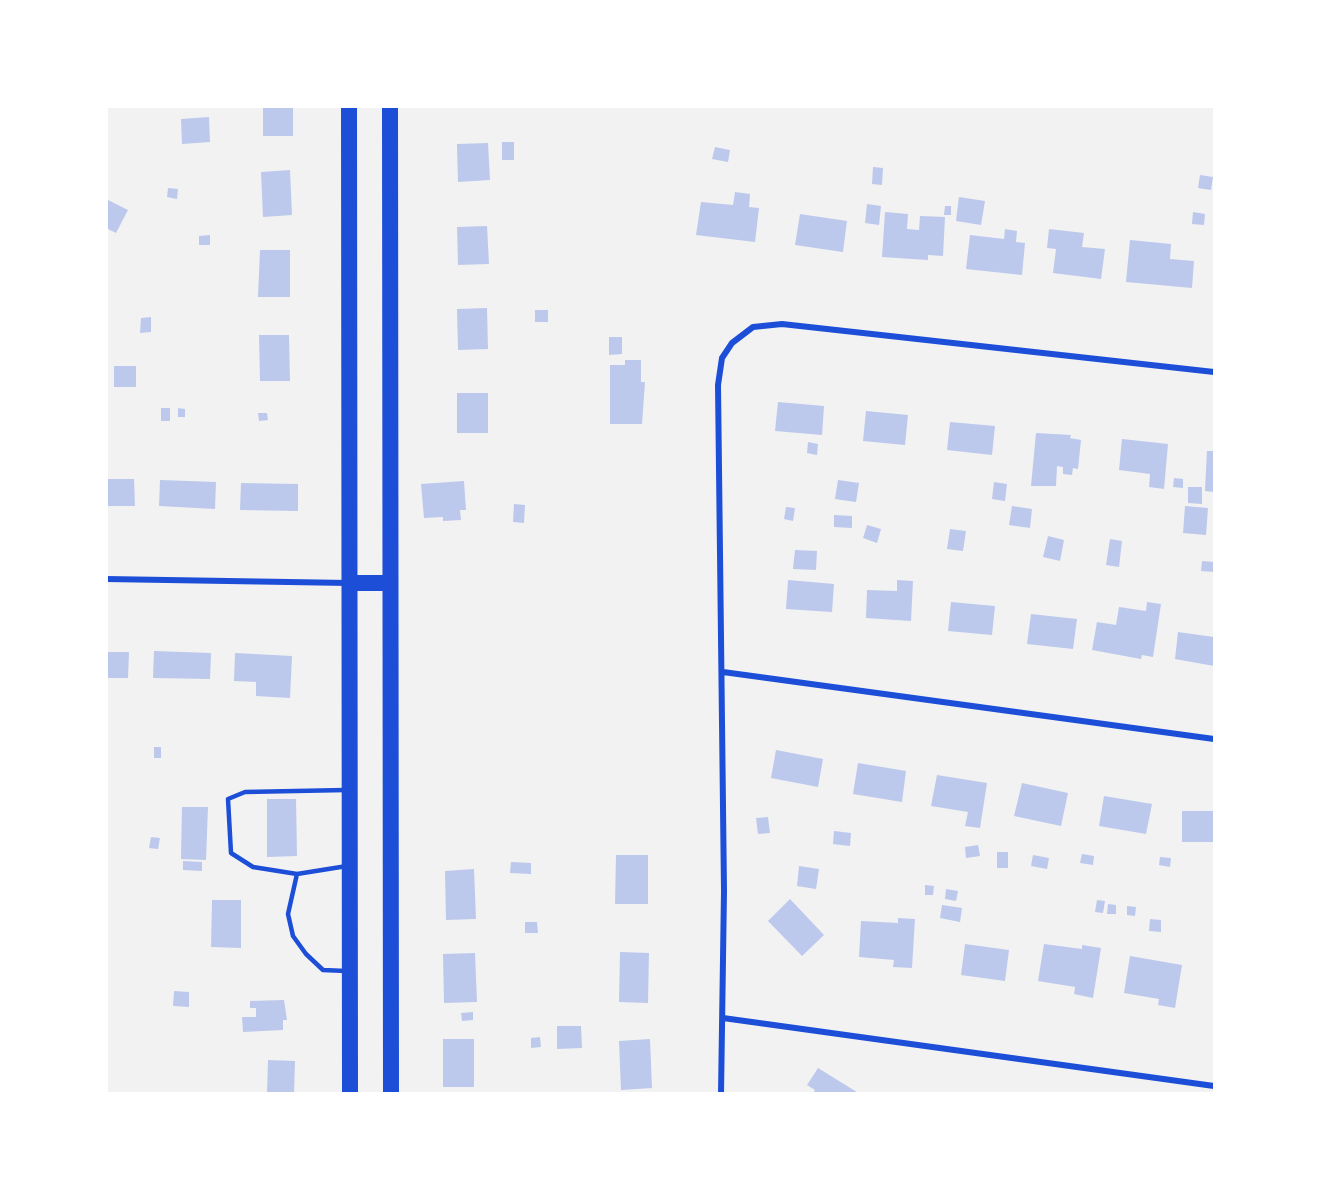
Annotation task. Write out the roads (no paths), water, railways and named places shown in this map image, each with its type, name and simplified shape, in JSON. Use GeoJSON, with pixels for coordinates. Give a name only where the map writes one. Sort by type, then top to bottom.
{"type":"FeatureCollection","features":[{"type":"Feature","properties":{"kind":"highway"},"geometry":{"type":"LineString","coordinates":[[349,106],[350,1094]]}},
{"type":"Feature","properties":{"kind":"highway"},"geometry":{"type":"LineString","coordinates":[[390,106],[391,1094]]}},
{"type":"Feature","properties":{"kind":"highway"},"geometry":{"type":"LineString","coordinates":[[350,583],[390,583]]}},
{"type":"Feature","properties":{"kind":"street"},"geometry":{"type":"LineString","coordinates":[[721,1094],[723,672],[721,522],[717,492],[718,386],[722,358],[732,343],[753,327],[782,324],[1215,372]]}},
{"type":"Feature","properties":{"kind":"street"},"geometry":{"type":"LineString","coordinates":[[106,579],[350,583]]}},
{"type":"Feature","properties":{"kind":"street"},"geometry":{"type":"LineString","coordinates":[[723,672],[1215,740]]}},
{"type":"Feature","properties":{"kind":"street"},"geometry":{"type":"LineString","coordinates":[[723,1018],[1215,1086]]}},
{"type":"Feature","properties":{"kind":"lane"},"geometry":{"type":"LineString","coordinates":[[349,866],[297,874],[253,867],[231,853],[228,799],[245,792],[350,790]]}},
{"type":"Feature","properties":{"kind":"lane"},"geometry":{"type":"LineString","coordinates":[[297,874],[288,914],[292,936],[323,970],[349,972]]}}]}
